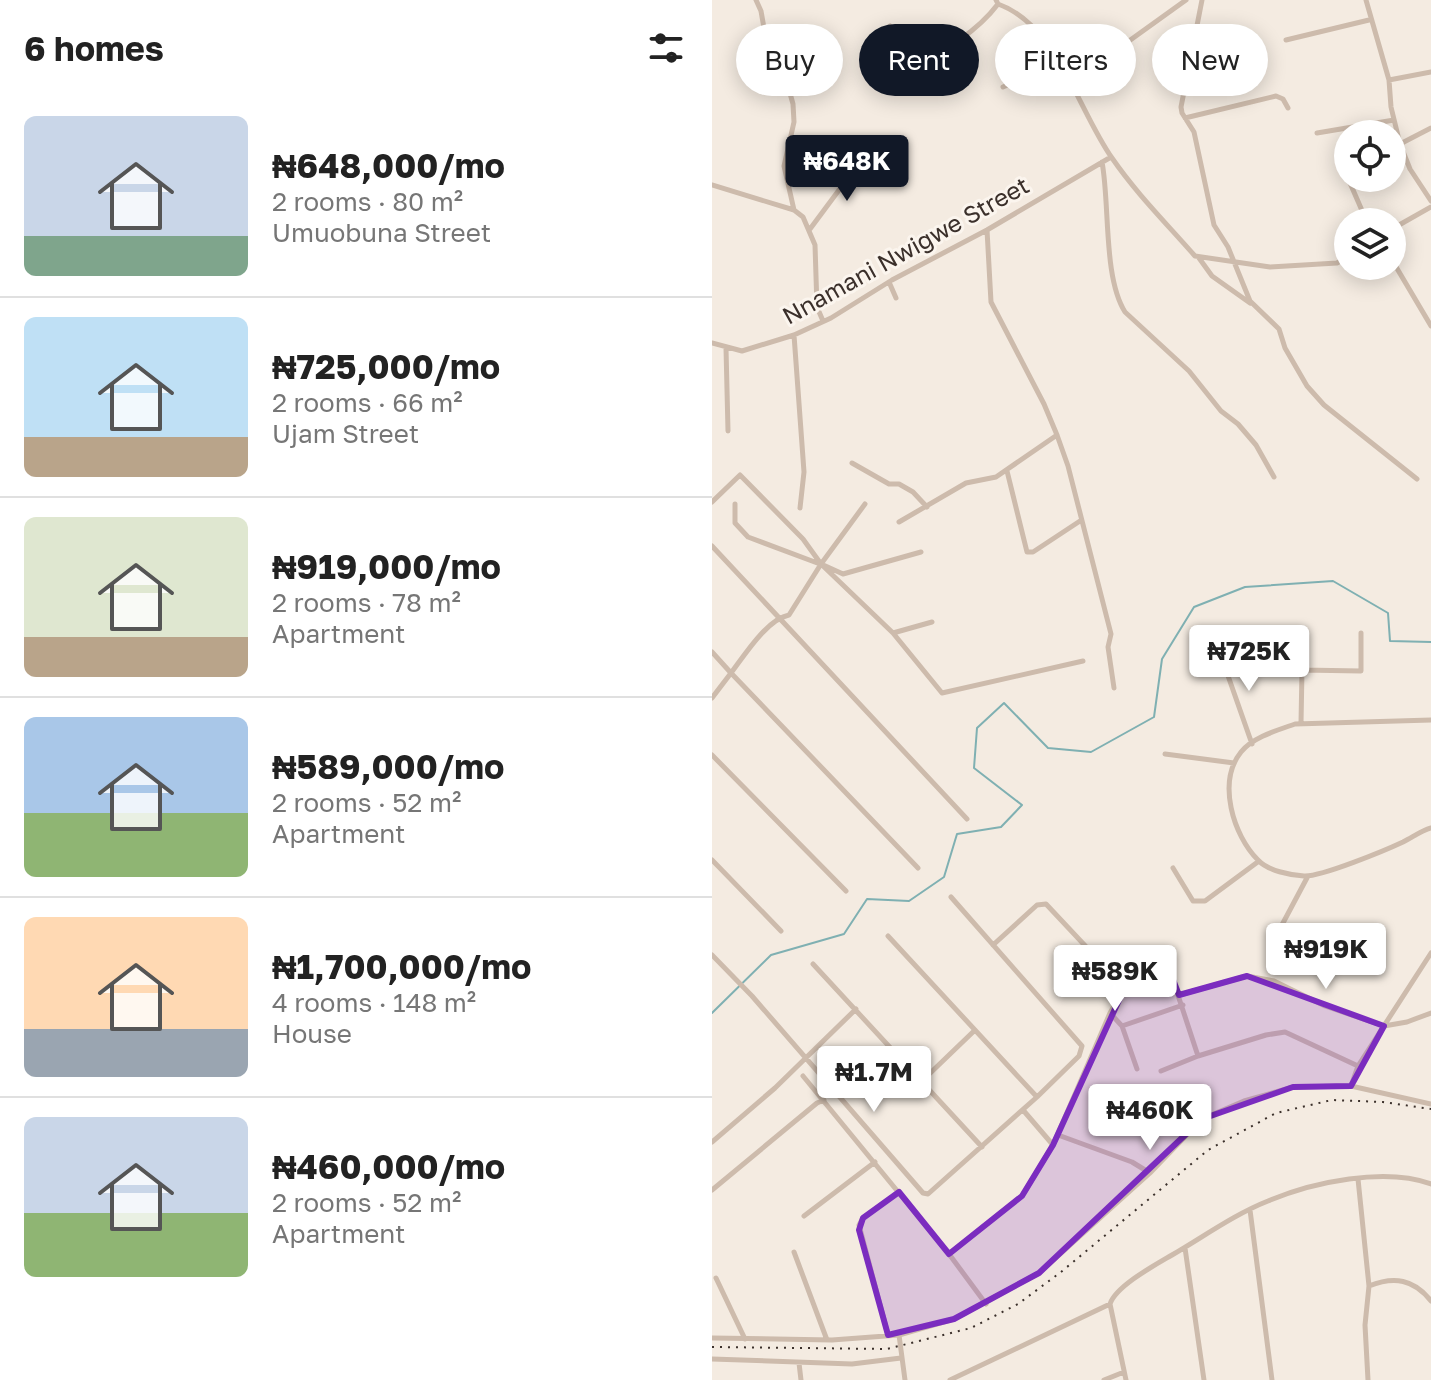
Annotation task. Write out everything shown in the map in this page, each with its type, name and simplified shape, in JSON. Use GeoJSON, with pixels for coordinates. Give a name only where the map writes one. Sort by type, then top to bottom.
{"type":"FeatureCollection","features":[{"type":"Feature","properties":{"kind":"street"},"geometry":{"type":"LineString","coordinates":[[756,0],[767,45],[781,61],[793,104],[794,122],[784,159],[794,210]]}},
{"type":"Feature","properties":{"kind":"street"},"geometry":{"type":"LineString","coordinates":[[1136,36],[1186,0]]}},
{"type":"Feature","properties":{"kind":"street"},"geometry":{"type":"LineString","coordinates":[[1202,0],[1181,107],[1194,132],[1214,225],[1228,247],[1250,301],[1279,329],[1285,348],[1307,386],[1324,405],[1417,479]]}},
{"type":"Feature","properties":{"kind":"street"},"geometry":{"type":"LineString","coordinates":[[1366,0],[1369,20],[1389,80],[1394,120]]}},
{"type":"Feature","properties":{"kind":"street"},"geometry":{"type":"LineString","coordinates":[[979,26],[997,2],[1013,9],[1029,24]]}},
{"type":"Feature","properties":{"kind":"street"},"geometry":{"type":"LineString","coordinates":[[1286,40],[1369,20]]}},
{"type":"Feature","properties":{"kind":"street"},"geometry":{"type":"LineString","coordinates":[[1389,80],[1431,72]]}},
{"type":"Feature","properties":{"kind":"street"},"geometry":{"type":"LineString","coordinates":[[1076,96],[1111,157],[1212,276],[1260,310]]}},
{"type":"Feature","properties":{"kind":"street"},"geometry":{"type":"LineString","coordinates":[[1185,118],[1276,96],[1283,99],[1288,108]]}},
{"type":"Feature","properties":{"kind":"street"},"geometry":{"type":"LineString","coordinates":[[1406,141],[1431,128]]}},
{"type":"Feature","properties":{"kind":"street"},"geometry":{"type":"LineString","coordinates":[[1317,133],[1334,130]]}},
{"type":"Feature","properties":{"kind":"street","name":"Nnamani Nwigwe Street"},"geometry":{"type":"LineString","coordinates":[[712,343],[726,348],[751,350],[794,335],[987,230],[1111,157]]}},
{"type":"Feature","properties":{"kind":"street"},"geometry":{"type":"LineString","coordinates":[[1406,159],[1431,201]]}},
{"type":"Feature","properties":{"kind":"street"},"geometry":{"type":"LineString","coordinates":[[1102,162],[1109,248],[1120,303],[1125,312],[1189,371],[1221,411],[1238,424],[1256,445],[1274,477]]}},
{"type":"Feature","properties":{"kind":"street"},"geometry":{"type":"LineString","coordinates":[[810,229],[839,190],[855,176],[858,166]]}},
{"type":"Feature","properties":{"kind":"street"},"geometry":{"type":"LineString","coordinates":[[712,185],[794,210],[803,217],[810,229],[817,258],[817,307],[823,321]]}},
{"type":"Feature","properties":{"kind":"street"},"geometry":{"type":"LineString","coordinates":[[1406,221],[1431,207]]}},
{"type":"Feature","properties":{"kind":"street"},"geometry":{"type":"LineString","coordinates":[[987,230],[991,302],[1044,404],[1068,466],[1111,634],[1108,647],[1114,688]]}},
{"type":"Feature","properties":{"kind":"street"},"geometry":{"type":"LineString","coordinates":[[1198,257],[1270,267],[1334,263]]}},
{"type":"Feature","properties":{"kind":"street"},"geometry":{"type":"LineString","coordinates":[[1404,280],[1431,326]]}},
{"type":"Feature","properties":{"kind":"street"},"geometry":{"type":"LineString","coordinates":[[889,282],[896,298]]}},
{"type":"Feature","properties":{"kind":"street"},"geometry":{"type":"LineString","coordinates":[[794,335],[804,472],[800,508]]}},
{"type":"Feature","properties":{"kind":"street"},"geometry":{"type":"LineString","coordinates":[[726,348],[728,431]]}},
{"type":"Feature","properties":{"kind":"street"},"geometry":{"type":"LineString","coordinates":[[899,522],[966,483],[975,479],[989,480],[1007,471],[1026,454],[1057,435]]}},
{"type":"Feature","properties":{"kind":"street"},"geometry":{"type":"LineString","coordinates":[[852,463],[889,484],[899,484],[913,492],[927,507]]}},
{"type":"Feature","properties":{"kind":"street"},"geometry":{"type":"LineString","coordinates":[[1007,471],[1027,552],[1033,552],[1080,521]]}},
{"type":"Feature","properties":{"kind":"street"},"geometry":{"type":"LineString","coordinates":[[712,502],[740,475],[803,539],[821,564],[893,633],[942,693],[1083,661]]}},
{"type":"Feature","properties":{"kind":"street"},"geometry":{"type":"LineString","coordinates":[[735,504],[735,523],[748,537],[843,574],[921,552]]}},
{"type":"Feature","properties":{"kind":"street"},"geometry":{"type":"LineString","coordinates":[[712,698],[754,642],[780,617],[789,615],[821,564],[865,504]]}},
{"type":"Feature","properties":{"kind":"street"},"geometry":{"type":"LineString","coordinates":[[712,546],[967,819]]}},
{"type":"Feature","properties":{"kind":"street"},"geometry":{"type":"LineString","coordinates":[[893,633],[932,622]]}},
{"type":"Feature","properties":{"kind":"street"},"geometry":{"type":"LineString","coordinates":[[1301,723],[1303,629]]}},
{"type":"Feature","properties":{"kind":"street"},"geometry":{"type":"LineString","coordinates":[[1302,670],[1361,671],[1361,633]]}},
{"type":"Feature","properties":{"kind":"street"},"geometry":{"type":"LineString","coordinates":[[712,652],[918,868]]}},
{"type":"Feature","properties":{"kind":"street"},"geometry":{"type":"LineString","coordinates":[[1220,653],[1252,744]]}},
{"type":"Feature","properties":{"kind":"street"},"geometry":{"type":"LineString","coordinates":[[1431,720],[1301,723],[1281,728],[1244,749],[1234,763],[1229,803],[1239,831],[1259,861],[1290,874],[1308,876],[1402,842],[1431,828]]}},
{"type":"Feature","properties":{"kind":"street"},"geometry":{"type":"LineString","coordinates":[[1165,754],[1234,763]]}},
{"type":"Feature","properties":{"kind":"street"},"geometry":{"type":"LineString","coordinates":[[712,755],[846,891]]}},
{"type":"Feature","properties":{"kind":"street"},"geometry":{"type":"LineString","coordinates":[[712,860],[781,931]]}},
{"type":"Feature","properties":{"kind":"street"},"geometry":{"type":"LineString","coordinates":[[1173,868],[1193,901],[1205,901],[1259,861]]}},
{"type":"Feature","properties":{"kind":"street"},"geometry":{"type":"LineString","coordinates":[[1275,938],[1308,876]]}},
{"type":"Feature","properties":{"kind":"street"},"geometry":{"type":"LineString","coordinates":[[712,955],[752,996],[923,1193],[933,1192],[1079,1056],[1082,1046],[951,897]]}},
{"type":"Feature","properties":{"kind":"street"},"geometry":{"type":"LineString","coordinates":[[993,945],[1037,905],[1046,904],[1106,968]]}},
{"type":"Feature","properties":{"kind":"street"},"geometry":{"type":"LineString","coordinates":[[888,936],[1037,1097]]}},
{"type":"Feature","properties":{"kind":"street"},"geometry":{"type":"LineString","coordinates":[[1351,1086],[1358,1066],[1431,953]]}},
{"type":"Feature","properties":{"kind":"street"},"geometry":{"type":"LineString","coordinates":[[813,964],[982,1147]]}},
{"type":"Feature","properties":{"kind":"street"},"geometry":{"type":"LineString","coordinates":[[1179,995],[1247,976],[1274,981],[1325,1006],[1384,1026],[1431,1013]]}},
{"type":"Feature","properties":{"kind":"street"},"geometry":{"type":"LineString","coordinates":[[949,1254],[1022,1196],[1058,1135],[1110,1013],[1125,987],[1137,980],[1172,977],[1198,1056]]}},
{"type":"Feature","properties":{"kind":"street"},"geometry":{"type":"LineString","coordinates":[[1122,1026],[1183,1005]]}},
{"type":"Feature","properties":{"kind":"street"},"geometry":{"type":"LineString","coordinates":[[712,1142],[806,1059],[856,1009]]}},
{"type":"Feature","properties":{"kind":"street"},"geometry":{"type":"LineString","coordinates":[[1110,1013],[1122,1026],[1137,1069]]}},
{"type":"Feature","properties":{"kind":"street"},"geometry":{"type":"LineString","coordinates":[[922,1080],[974,1031]]}},
{"type":"Feature","properties":{"kind":"street"},"geometry":{"type":"LineString","coordinates":[[1161,1071],[1198,1056],[1285,1032],[1358,1066]]}},
{"type":"Feature","properties":{"kind":"street"},"geometry":{"type":"LineString","coordinates":[[803,1076],[949,1254],[986,1304]]}},
{"type":"Feature","properties":{"kind":"street"},"geometry":{"type":"LineString","coordinates":[[712,1338],[827,1340],[899,1335],[954,1319],[1039,1273],[1150,1173],[1202,1119],[1244,1101],[1293,1087],[1351,1086],[1431,1104]]}},
{"type":"Feature","properties":{"kind":"street"},"geometry":{"type":"LineString","coordinates":[[712,1190],[824,1100]]}},
{"type":"Feature","properties":{"kind":"street"},"geometry":{"type":"LineString","coordinates":[[1023,1110],[1053,1145]]}},
{"type":"Feature","properties":{"kind":"street"},"geometry":{"type":"LineString","coordinates":[[712,1132],[720,1135]]}},
{"type":"Feature","properties":{"kind":"street"},"geometry":{"type":"LineString","coordinates":[[1058,1135],[1132,1162],[1150,1173]]}},
{"type":"Feature","properties":{"kind":"street"},"geometry":{"type":"LineString","coordinates":[[804,1216],[875,1162]]}},
{"type":"Feature","properties":{"kind":"street"},"geometry":{"type":"LineString","coordinates":[[950,1380],[1110,1304],[1114,1296],[1136,1276],[1250,1210],[1282,1196],[1358,1179],[1395,1177],[1431,1184]]}},
{"type":"Feature","properties":{"kind":"street"},"geometry":{"type":"LineString","coordinates":[[1358,1179],[1369,1286],[1365,1325],[1368,1380]]}},
{"type":"Feature","properties":{"kind":"street"},"geometry":{"type":"LineString","coordinates":[[888,1335],[859,1225],[863,1218],[899,1192]]}},
{"type":"Feature","properties":{"kind":"street"},"geometry":{"type":"LineString","coordinates":[[1250,1210],[1272,1380]]}},
{"type":"Feature","properties":{"kind":"street"},"geometry":{"type":"LineString","coordinates":[[1185,1248],[1204,1380]]}},
{"type":"Feature","properties":{"kind":"street"},"geometry":{"type":"LineString","coordinates":[[794,1252],[827,1340]]}},
{"type":"Feature","properties":{"kind":"street"},"geometry":{"type":"LineString","coordinates":[[716,1278],[745,1339]]}},
{"type":"Feature","properties":{"kind":"street"},"geometry":{"type":"LineString","coordinates":[[1369,1286],[1382,1281],[1413,1283],[1431,1301]]}},
{"type":"Feature","properties":{"kind":"street"},"geometry":{"type":"LineString","coordinates":[[1110,1304],[1126,1380]]}},
{"type":"Feature","properties":{"kind":"street"},"geometry":{"type":"LineString","coordinates":[[899,1335],[905,1380]]}},
{"type":"Feature","properties":{"kind":"street"},"geometry":{"type":"LineString","coordinates":[[712,1359],[852,1364],[901,1358]]}},
{"type":"Feature","properties":{"kind":"street"},"geometry":{"type":"LineString","coordinates":[[799,1363],[801,1380]]}},
{"type":"Feature","properties":{"kind":"street"},"geometry":{"type":"LineString","coordinates":[[1104,1380],[1124,1372]]}},
{"type":"Feature","properties":{"kind":"highlighted area"},"geometry":{"type":"Polygon","coordinates":[[[1247,976],[1384,1026],[1351,1086],[1293,1087],[1202,1119],[1039,1273],[954,1319],[888,1335],[859,1230],[863,1218],[899,1192],[949,1254],[1022,1196],[1053,1145],[1125,987],[1172,977],[1179,995],[1247,976]]]}},
{"type":"Feature","properties":{"kind":"waterway"},"geometry":{"type":"LineString","coordinates":[[712,1013],[771,955],[844,934],[867,899],[909,901],[944,877],[957,834],[1001,827],[1022,805],[974,768],[977,728],[1004,703],[1048,748],[1091,752],[1154,717],[1162,659],[1194,607],[1245,587],[1333,581],[1388,613],[1390,641],[1431,642]]}},
{"type":"Feature","properties":{"kind":"railway"},"geometry":{"type":"LineString","coordinates":[[712,1347],[887,1349],[971,1328],[1018,1304],[1061,1272],[1208,1150],[1276,1113],[1332,1100],[1383,1102],[1431,1109]]}}]}
